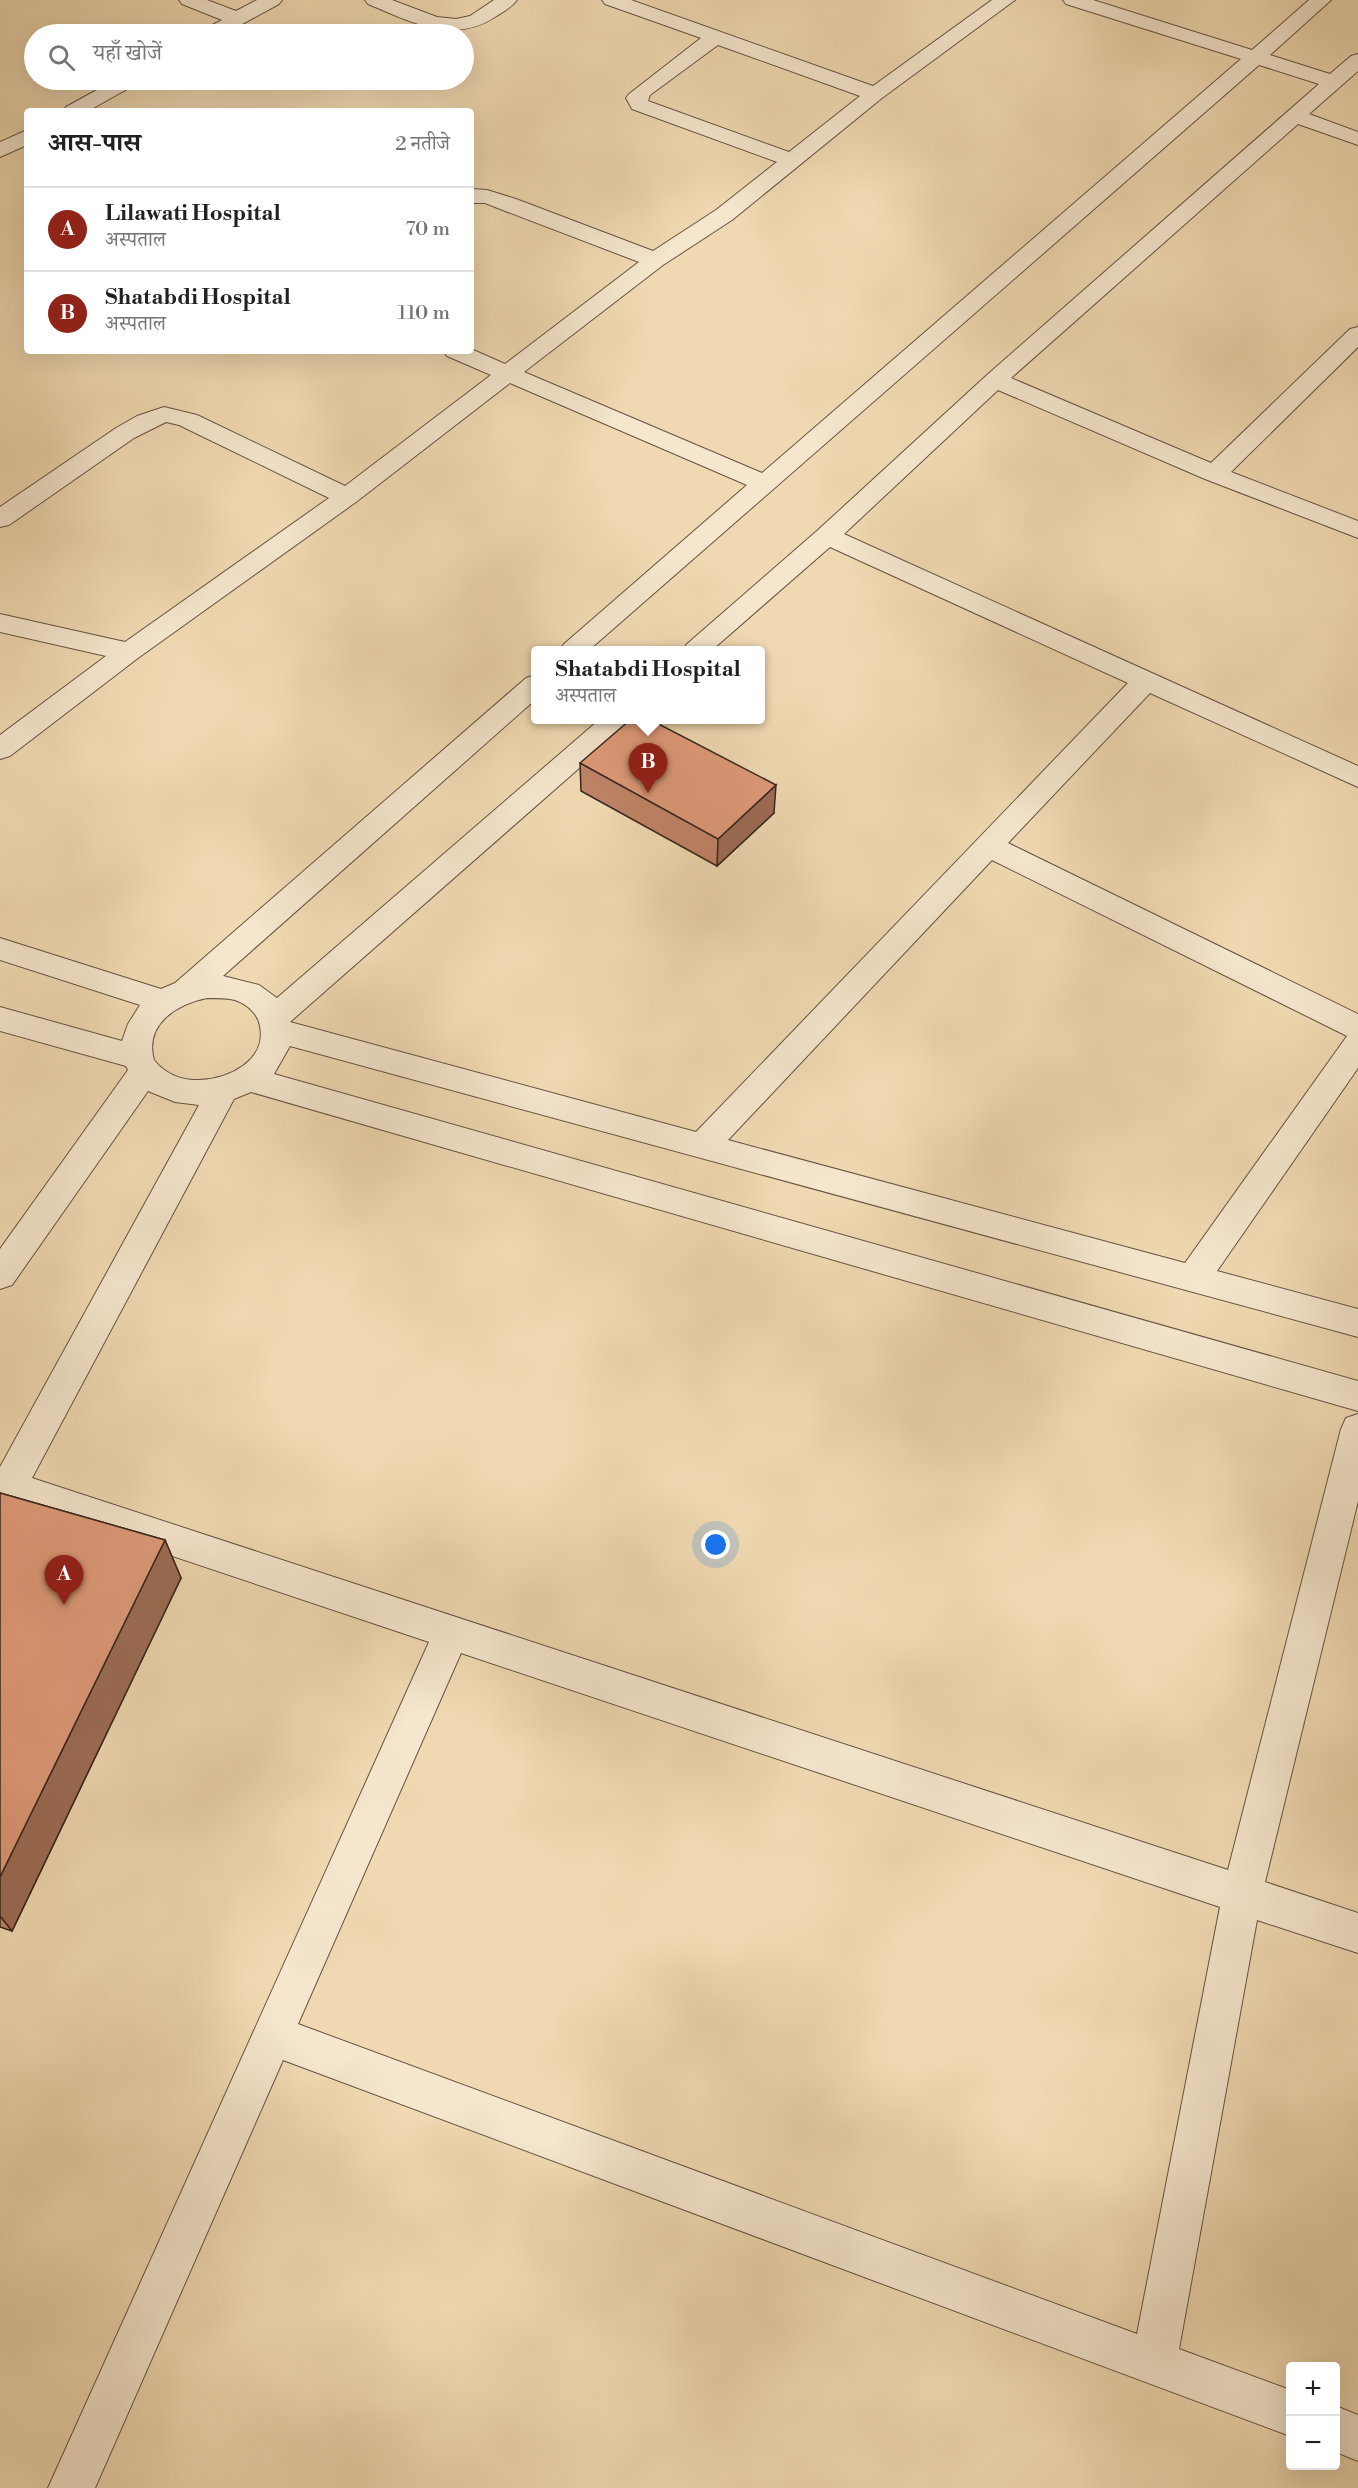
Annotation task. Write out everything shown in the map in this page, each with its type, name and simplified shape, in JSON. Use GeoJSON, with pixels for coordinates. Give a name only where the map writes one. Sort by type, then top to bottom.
{"type":"FeatureCollection","features":[{"type":"Feature","properties":{"kind":"street"},"geometry":{"type":"LineString","coordinates":[[189,0],[238,19]]}},
{"type":"Feature","properties":{"kind":"street"},"geometry":{"type":"LineString","coordinates":[[229,24],[272,0]]}},
{"type":"Feature","properties":{"kind":"street"},"geometry":{"type":"LineString","coordinates":[[375,0],[441,24]]}},
{"type":"Feature","properties":{"kind":"street"},"geometry":{"type":"LineString","coordinates":[[461,24],[476,20],[507,0]]}},
{"type":"Feature","properties":{"kind":"street"},"geometry":{"type":"LineString","coordinates":[[612,0],[875,94]]}},
{"type":"Feature","properties":{"kind":"street"},"geometry":{"type":"LineString","coordinates":[[0,748],[129,652],[347,497],[655,260],[724,214],[875,94],[1005,0]]}},
{"type":"Feature","properties":{"kind":"street"},"geometry":{"type":"LineString","coordinates":[[1073,0],[1334,82]]}},
{"type":"Feature","properties":{"kind":"street"},"geometry":{"type":"LineString","coordinates":[[579,646],[1321,0]]}},
{"type":"Feature","properties":{"kind":"street"},"geometry":{"type":"LineString","coordinates":[[714,38],[643,91],[636,98],[639,105],[791,160]]}},
{"type":"Feature","properties":{"kind":"street"},"geometry":{"type":"LineString","coordinates":[[702,646],[827,536],[994,380],[1358,60]]}},
{"type":"Feature","properties":{"kind":"street"},"geometry":{"type":"LineString","coordinates":[[78,108],[111,90]]}},
{"type":"Feature","properties":{"kind":"street"},"geometry":{"type":"LineString","coordinates":[[1293,115],[1358,139]]}},
{"type":"Feature","properties":{"kind":"street"},"geometry":{"type":"LineString","coordinates":[[0,152],[24,138]]}},
{"type":"Feature","properties":{"kind":"street"},"geometry":{"type":"LineString","coordinates":[[0,152],[24,163]]}},
{"type":"Feature","properties":{"kind":"street"},"geometry":{"type":"LineString","coordinates":[[474,196],[487,197],[508,204],[655,260]]}},
{"type":"Feature","properties":{"kind":"street"},"geometry":{"type":"LineString","coordinates":[[1215,474],[1358,334]]}},
{"type":"Feature","properties":{"kind":"street"},"geometry":{"type":"LineString","coordinates":[[462,354],[764,483]]}},
{"type":"Feature","properties":{"kind":"street"},"geometry":{"type":"LineString","coordinates":[[994,380],[1215,474],[1358,530]]}},
{"type":"Feature","properties":{"kind":"street"},"geometry":{"type":"LineString","coordinates":[[0,519],[125,433],[164,414],[189,420],[347,497]]}},
{"type":"Feature","properties":{"kind":"street"},"geometry":{"type":"LineString","coordinates":[[827,536],[1358,777]]}},
{"type":"Feature","properties":{"kind":"street"},"geometry":{"type":"LineString","coordinates":[[0,623],[129,652]]}},
{"type":"Feature","properties":{"kind":"street"},"geometry":{"type":"LineString","coordinates":[[702,1146],[1146,681]]}},
{"type":"Feature","properties":{"kind":"street"},"geometry":{"type":"LineString","coordinates":[[0,1275],[141,1064],[136,1041],[141,1027],[151,1013],[175,996],[531,688]]}},
{"type":"Feature","properties":{"kind":"street"},"geometry":{"type":"LineString","coordinates":[[276,1024],[612,724]]}},
{"type":"Feature","properties":{"kind":"street"},"geometry":{"type":"LineString","coordinates":[[988,846],[1358,1028]]}},
{"type":"Feature","properties":{"kind":"street"},"geometry":{"type":"LineString","coordinates":[[0,949],[175,996],[207,987],[229,988],[248,993],[264,1004],[276,1024],[274,1048],[265,1065],[236,1084],[200,1093],[178,1090],[159,1083],[141,1064],[0,1019]]}},
{"type":"Feature","properties":{"kind":"street"},"geometry":{"type":"LineString","coordinates":[[276,1024],[702,1146],[1358,1323]]}},
{"type":"Feature","properties":{"kind":"street"},"geometry":{"type":"LineString","coordinates":[[1193,1278],[1358,1044]]}},
{"type":"Feature","properties":{"kind":"street"},"geometry":{"type":"LineString","coordinates":[[236,1084],[1358,1396]]}},
{"type":"Feature","properties":{"kind":"street"},"geometry":{"type":"LineString","coordinates":[[236,1084],[3,1490],[452,1632],[1358,1933]]}},
{"type":"Feature","properties":{"kind":"street"},"geometry":{"type":"LineString","coordinates":[[1154,2363],[1242,1895],[1358,1429]]}},
{"type":"Feature","properties":{"kind":"street"},"geometry":{"type":"LineString","coordinates":[[70,2488],[452,1632]]}},
{"type":"Feature","properties":{"kind":"street"},"geometry":{"type":"LineString","coordinates":[[273,2035],[1286,2412]]}},
{"type":"Feature","properties":{"kind":"street"},"geometry":{"type":"LineString","coordinates":[[1340,2431],[1358,2438]]}},
{"type":"Feature","properties":{"kind":"building"},"geometry":{"type":"Polygon","coordinates":[[[625,724],[659,724],[776,785],[718,839],[580,763],[625,724]]]}},
{"type":"Feature","properties":{"kind":"building"},"geometry":{"type":"Polygon","coordinates":[[[0,1493],[165,1540],[0,1877],[0,1493]]]}},
{"type":"Feature","properties":{"kind":"place","name":"Shatabdi Hospital"},"geometry":{"type":"Point","coordinates":[648,793]}},
{"type":"Feature","properties":{"kind":"place","name":"Lilawati Hospital"},"geometry":{"type":"Point","coordinates":[64,1605]}}]}
